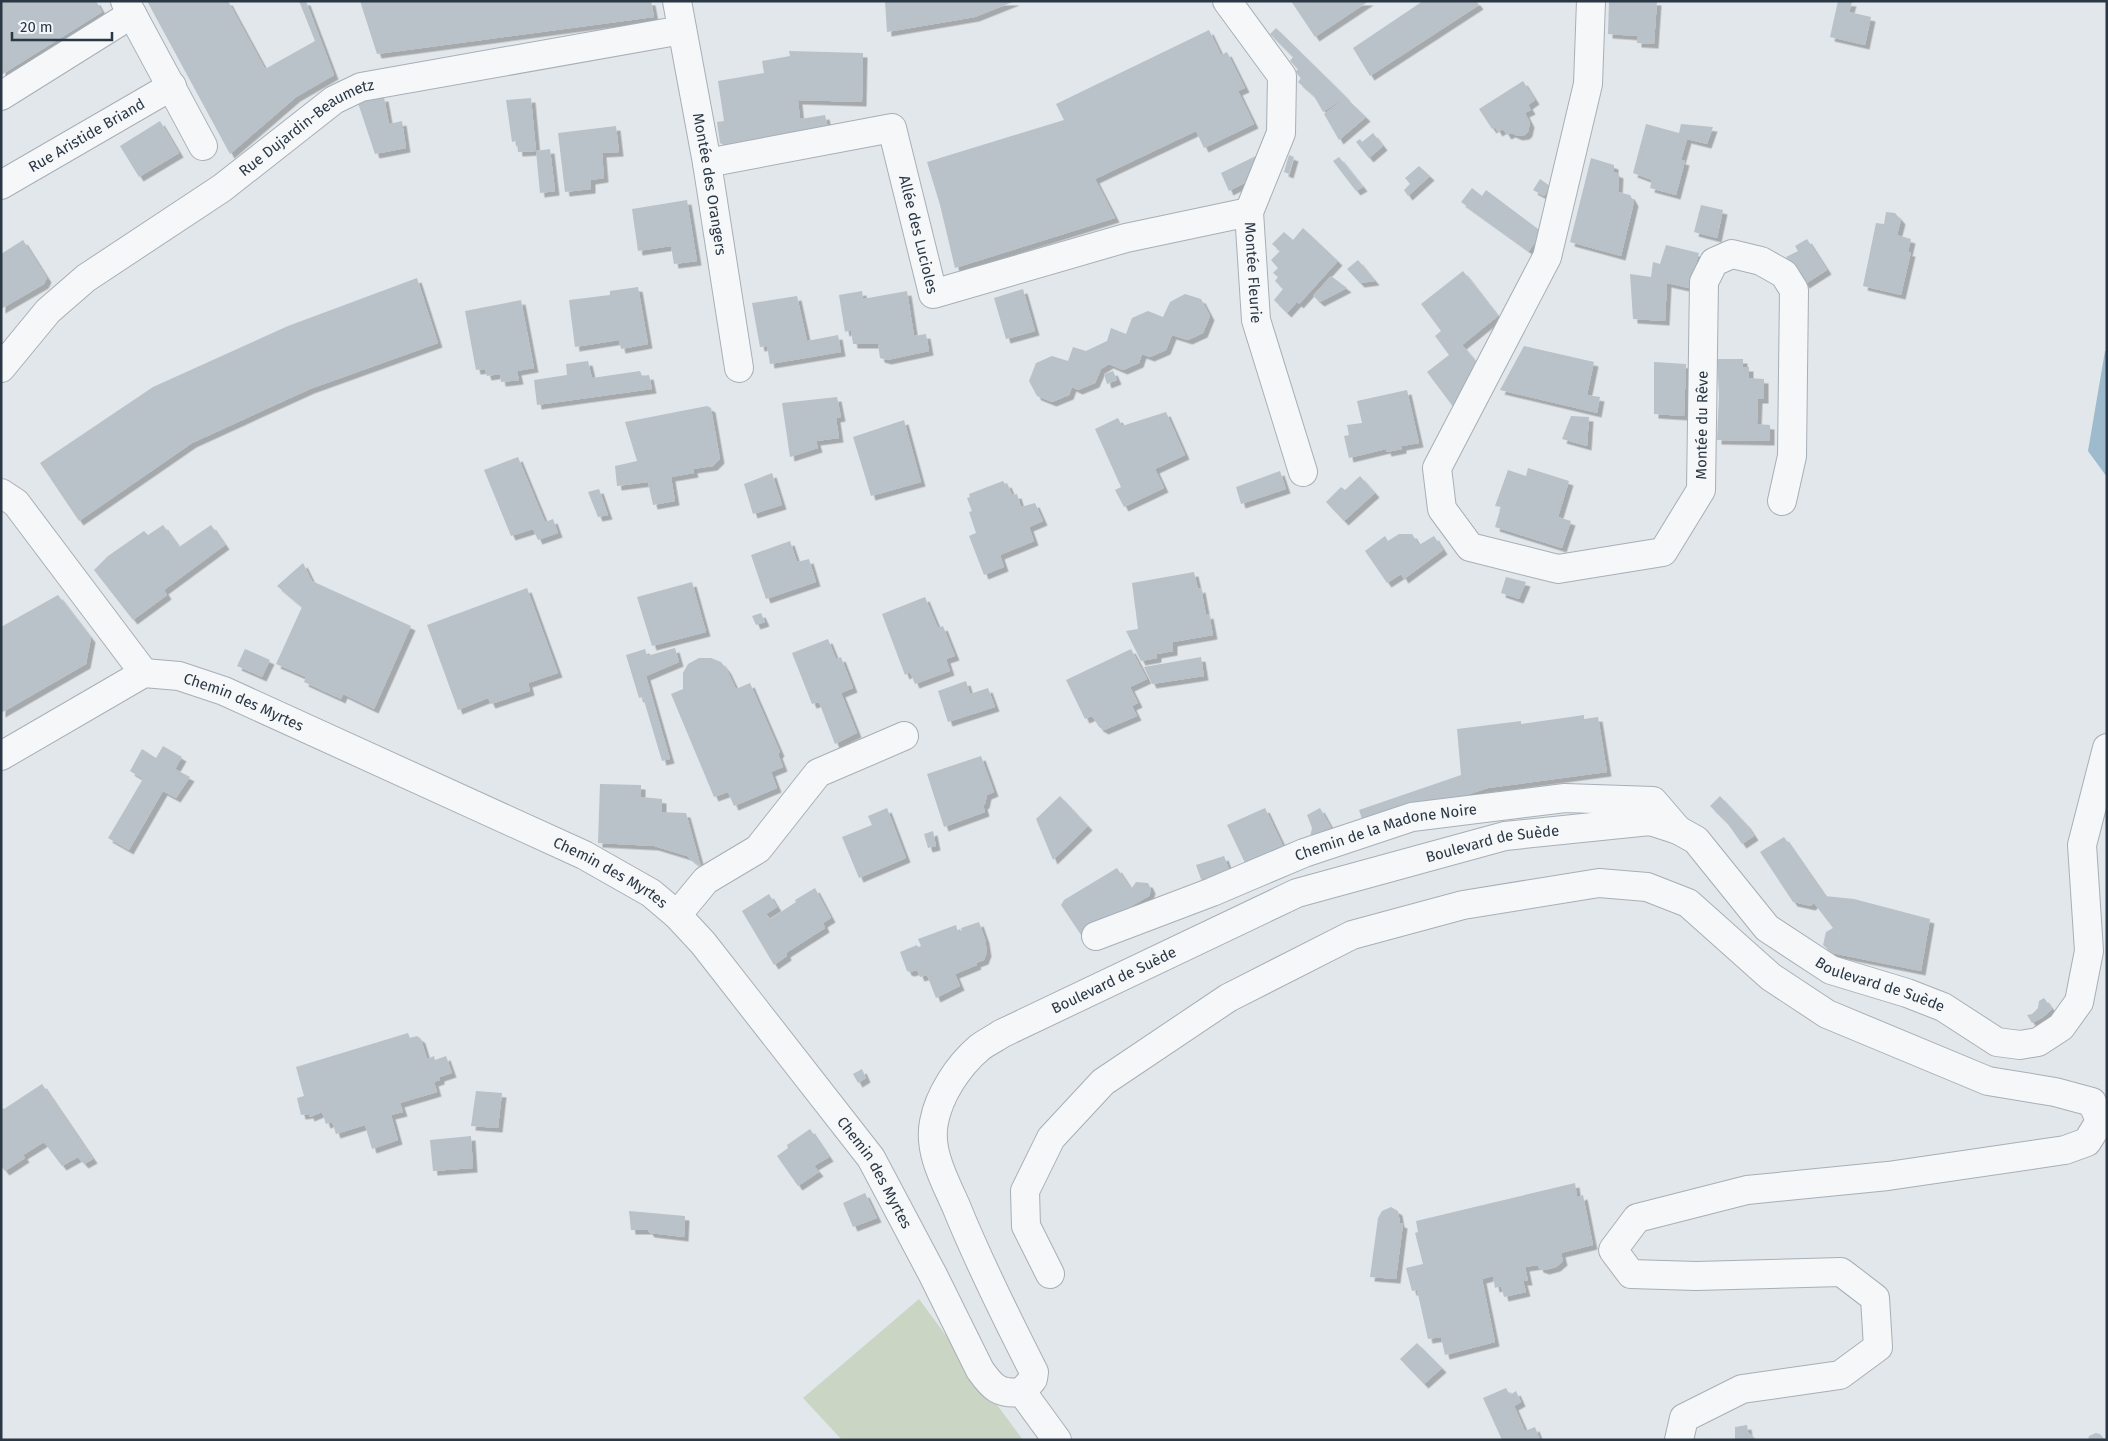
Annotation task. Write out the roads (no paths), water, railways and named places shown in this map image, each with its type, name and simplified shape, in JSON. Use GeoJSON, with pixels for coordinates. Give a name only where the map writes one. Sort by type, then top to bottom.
{"type":"FeatureCollection","features":[{"type":"Feature","properties":{"kind":"street","name":"Montée des Orangers"},"geometry":{"type":"LineString","coordinates":[[677,1],[707,163],[740,368]]}},
{"type":"Feature","properties":{"kind":"street","name":"Montée Fleurie"},"geometry":{"type":"LineString","coordinates":[[1228,1],[1282,76],[1281,133],[1249,212],[1256,320],[1304,472]]}},
{"type":"Feature","properties":{"kind":"street","name":"Montée du Rêve"},"geometry":{"type":"LineString","coordinates":[[1591,1],[1588,84],[1547,257],[1438,468],[1442,509],[1470,547],[1558,569],[1663,552],[1701,490],[1704,282],[1714,262],[1732,254],[1761,262],[1784,274],[1794,290],[1792,456],[1782,501]]}},
{"type":"Feature","properties":{"kind":"street"},"geometry":{"type":"LineString","coordinates":[[1,96],[128,8],[203,146]]}},
{"type":"Feature","properties":{"kind":"street","name":"Rue Dujardin-Beaumetz"},"geometry":{"type":"LineString","coordinates":[[1,368],[48,311],[86,278],[222,188],[334,100],[360,87],[682,30]]}},
{"type":"Feature","properties":{"kind":"street","name":"Rue Aristide Briand"},"geometry":{"type":"LineString","coordinates":[[1,185],[172,86]]}},
{"type":"Feature","properties":{"kind":"street","name":"Allée des Lucioles"},"geometry":{"type":"LineString","coordinates":[[707,163],[892,128],[933,294],[1126,238],[1249,212]]}},
{"type":"Feature","properties":{"kind":"street"},"geometry":{"type":"LineString","coordinates":[[1,493],[16,503],[144,673],[1,756]]}},
{"type":"Feature","properties":{"kind":"street","name":"Chemin des Myrtes"},"geometry":{"type":"LineString","coordinates":[[144,673],[179,676],[224,691],[402,771],[620,874],[652,893],[677,915],[703,943],[871,1158],[980,1370],[988,1382],[998,1390],[1009,1394],[1022,1392]]}},
{"type":"Feature","properties":{"kind":"street"},"geometry":{"type":"LineString","coordinates":[[677,915],[706,880],[758,849],[818,773],[904,736]]}},
{"type":"Feature","properties":{"kind":"street","name":"Boulevard de Suède"},"geometry":{"type":"LineString","coordinates":[[1022,1392],[1033,1379],[1034,1372],[980,1264],[935,1154],[933,1124],[940,1101],[964,1064],[979,1048],[1010,1030],[1297,893],[1505,836],[1650,821],[1678,830],[1696,840],[1767,928],[1831,970],[1907,993],[1943,1007],[1997,1042],[2020,1045],[2038,1042],[2061,1027],[2079,1002],[2089,950],[2082,846],[2107,748]]}},
{"type":"Feature","properties":{"kind":"street","name":"Chemin de la Madone Noire"},"geometry":{"type":"LineString","coordinates":[[1096,936],[1212,892],[1304,853],[1412,817],[1565,798],[1653,800],[1678,830]]}},
{"type":"Feature","properties":{"kind":"street"},"geometry":{"type":"LineString","coordinates":[[1050,1274],[1026,1226],[1025,1191],[1051,1138],[1103,1082],[1228,998],[1352,935],[1463,905],[1599,884],[1647,887],[1688,903],[1770,977],[1827,1014],[1988,1081],[2055,1092],[2092,1102],[2100,1121],[2086,1142],[2065,1150],[1888,1176],[1747,1190],[1637,1218],[1612,1250],[1631,1274],[1696,1276],[1841,1272],[1875,1298],[1878,1347],[1840,1375],[1742,1389],[1684,1418],[1679,1440]]}},
{"type":"Feature","properties":{"kind":"street"},"geometry":{"type":"LineString","coordinates":[[1022,1392],[1057,1440]]}},
{"type":"Feature","properties":{"kind":"water"},"geometry":{"type":"Polygon","coordinates":[[[2105,351],[2107,351],[2107,477],[2088,451],[2105,351]]]}}]}
